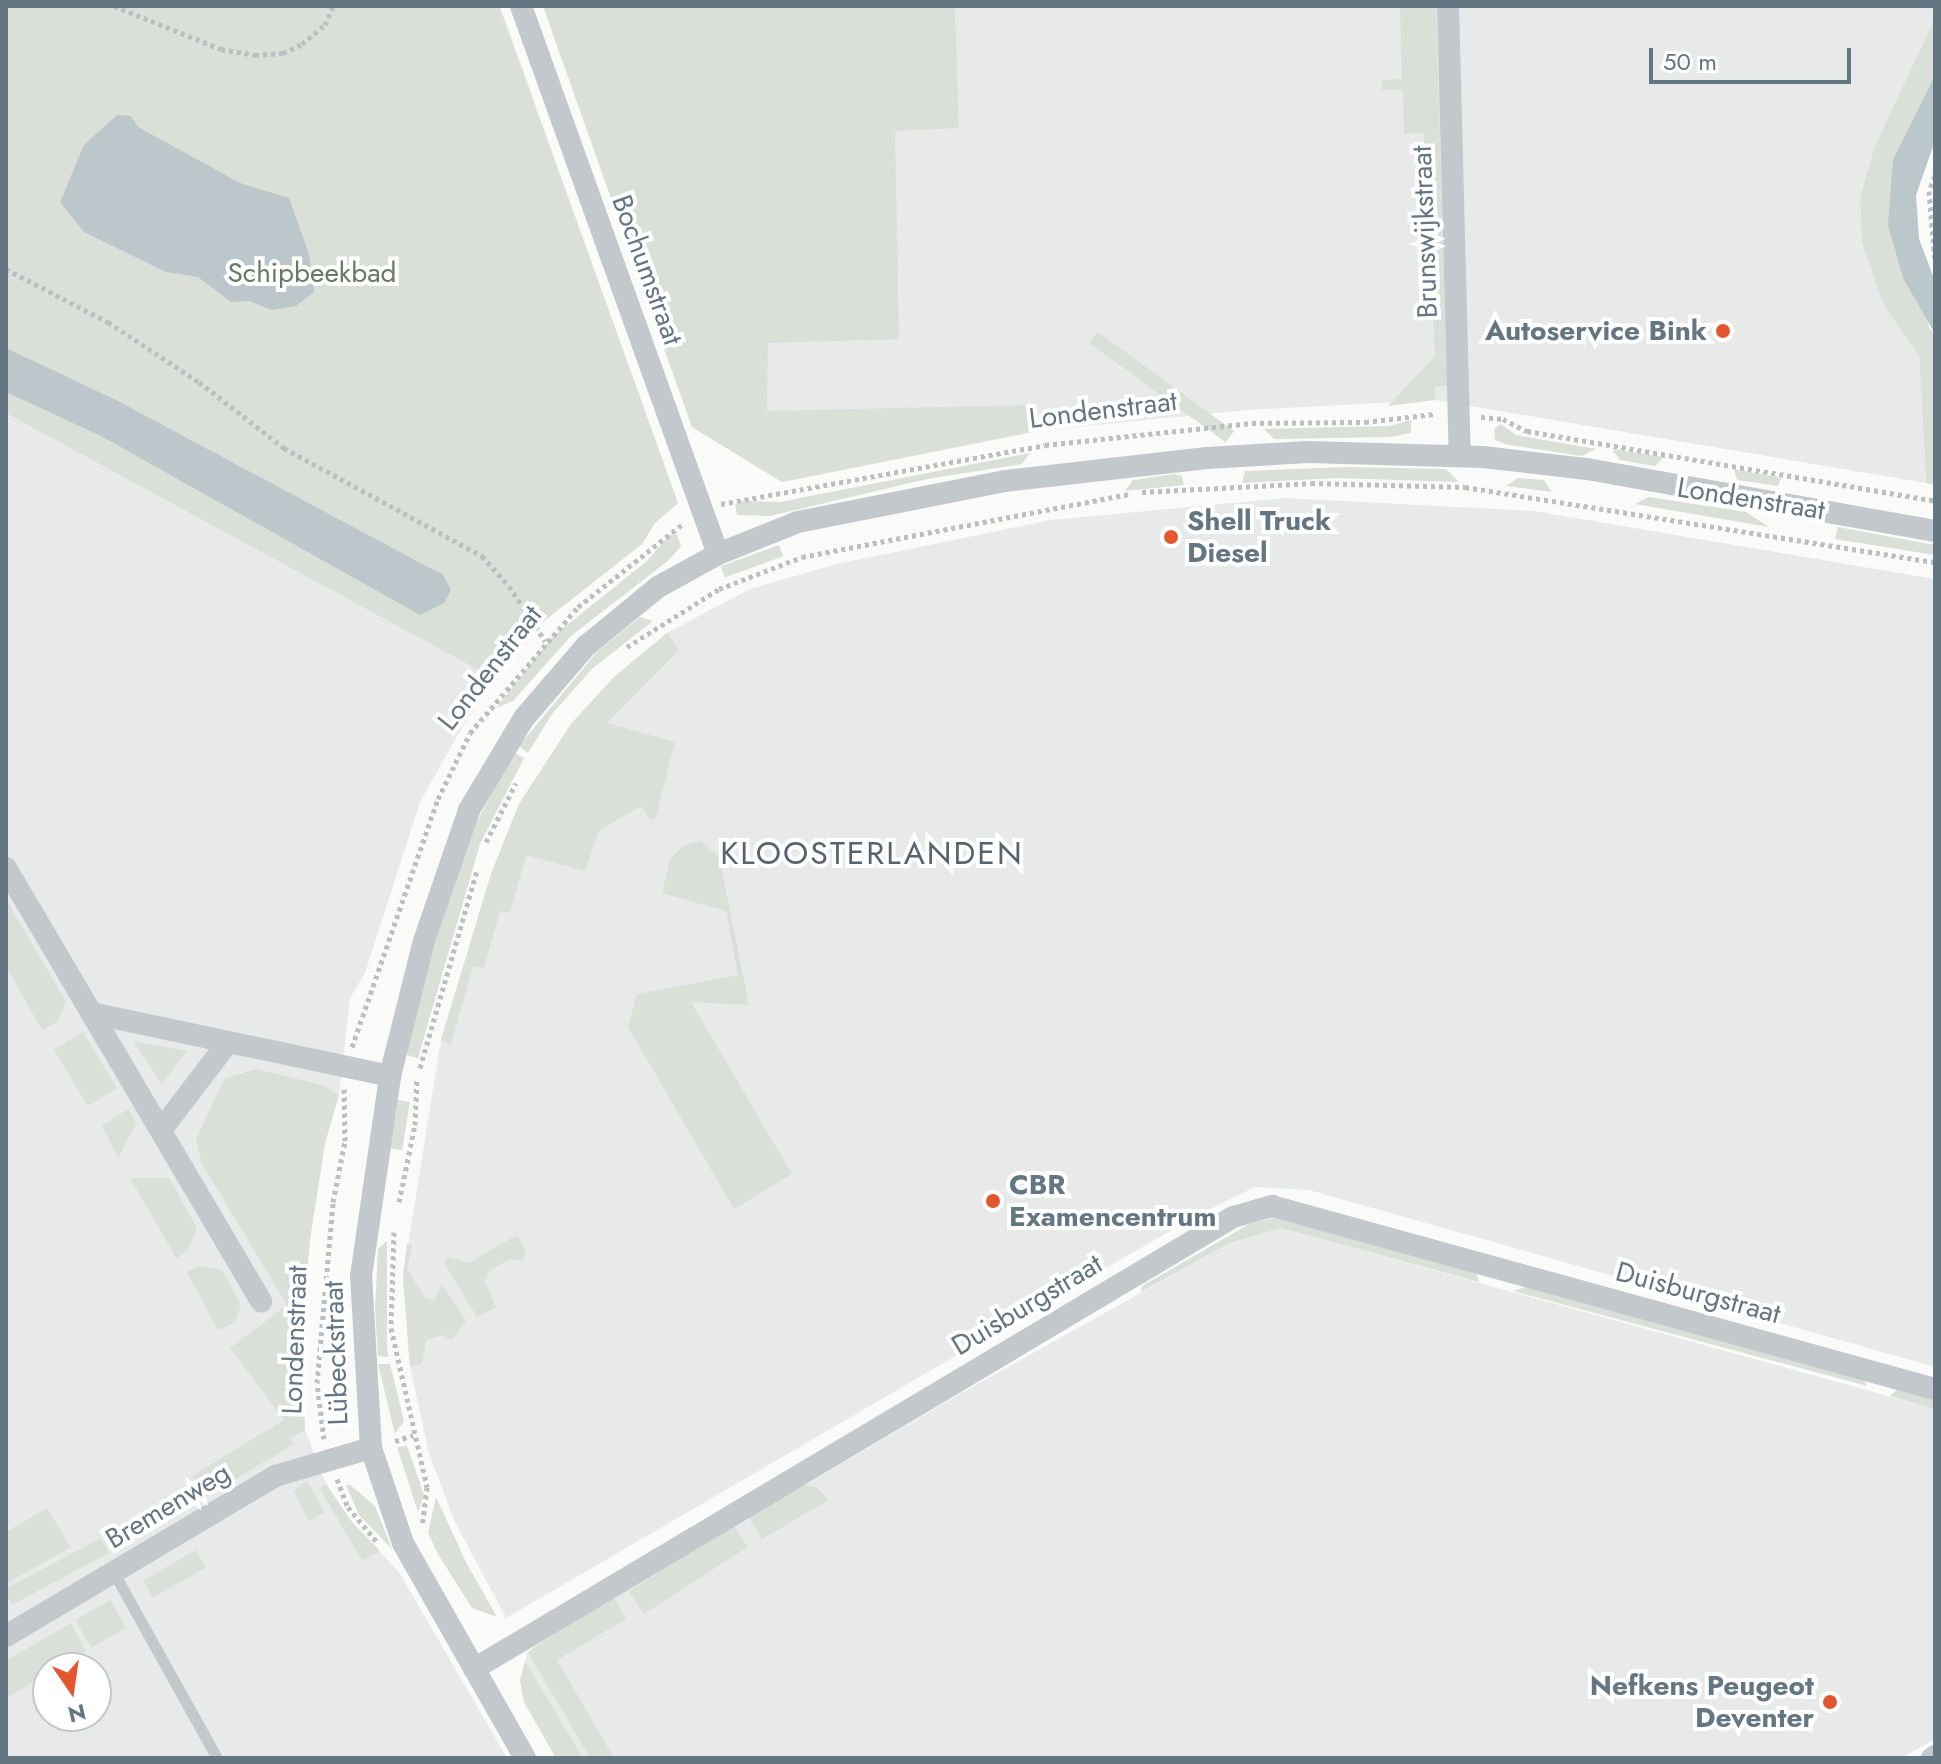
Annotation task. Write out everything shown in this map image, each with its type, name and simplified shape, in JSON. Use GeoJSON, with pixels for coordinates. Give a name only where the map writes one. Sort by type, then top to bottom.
{"type":"FeatureCollection","features":[{"type":"Feature","properties":{"kind":"street","name":"Bochumstraat"},"geometry":{"type":"LineString","coordinates":[[521,6],[718,554]]}},
{"type":"Feature","properties":{"kind":"street","name":"Brunswijkstraat"},"geometry":{"type":"LineString","coordinates":[[1448,6],[1460,455]]}},
{"type":"Feature","properties":{"kind":"street","name":"Londenstraat"},"geometry":{"type":"LineString","coordinates":[[390,1076],[424,941],[469,810],[492,765],[524,718],[586,646],[658,587],[718,554],[798,522],[853,508],[1005,481],[1294,452],[1460,455],[1587,469],[1935,531]]}},
{"type":"Feature","properties":{"kind":"street"},"geometry":{"type":"LineString","coordinates":[[6,868],[261,1301]]}},
{"type":"Feature","properties":{"kind":"street"},"geometry":{"type":"LineString","coordinates":[[91,1013],[226,1045],[390,1076]]}},
{"type":"Feature","properties":{"kind":"street"},"geometry":{"type":"LineString","coordinates":[[161,1130],[226,1045]]}},
{"type":"Feature","properties":{"kind":"street","name":"Lübeckstraat"},"geometry":{"type":"LineString","coordinates":[[390,1076],[361,1276],[371,1448],[403,1543],[525,1758]]}},
{"type":"Feature","properties":{"kind":"street","name":"Duisburgstraat"},"geometry":{"type":"LineString","coordinates":[[474,1669],[1233,1217],[1272,1206],[1935,1389]]}},
{"type":"Feature","properties":{"kind":"street","name":"Bremenweg"},"geometry":{"type":"LineString","coordinates":[[6,1636],[275,1476],[371,1448]]}},
{"type":"Feature","properties":{"kind":"lane"},"geometry":{"type":"LineString","coordinates":[[114,1573],[217,1758]]}},
{"type":"Feature","properties":{"kind":"path"},"geometry":{"type":"LineString","coordinates":[[114,6],[221,49],[255,55],[283,53],[302,44],[325,25],[333,6]]}},
{"type":"Feature","properties":{"kind":"path"},"geometry":{"type":"LineString","coordinates":[[1935,176],[1929,191],[1935,262]]}},
{"type":"Feature","properties":{"kind":"path"},"geometry":{"type":"LineString","coordinates":[[6,269],[108,322],[199,382],[284,448],[482,556],[509,586],[545,641]]}},
{"type":"Feature","properties":{"kind":"path","name":"Londenstraat"},"geometry":{"type":"LineString","coordinates":[[417,1566],[382,1549],[348,1507],[319,1423],[317,1383],[333,1202],[345,1141],[341,1112],[358,1021],[438,799],[470,733],[545,641],[674,529],[734,498],[1045,445],[1252,423],[1460,416],[1503,419],[1527,431],[1935,501]]}},
{"type":"Feature","properties":{"kind":"path","name":"Londenstraat"},"geometry":{"type":"LineString","coordinates":[[616,655],[719,589],[802,557],[1029,509],[1139,492],[1311,483],[1465,487],[1935,562]]}},
{"type":"Feature","properties":{"kind":"path"},"geometry":{"type":"LineString","coordinates":[[397,1209],[415,1125],[417,1080],[435,1009],[485,844],[522,773]]}},
{"type":"Feature","properties":{"kind":"path"},"geometry":{"type":"LineString","coordinates":[[396,1219],[391,1328],[405,1408],[427,1487],[417,1566]]}},
{"type":"Feature","properties":{"kind":"shaded area"},"geometry":{"type":"Polygon","coordinates":[[[6,6],[500,6],[678,503],[655,523],[642,544],[535,628],[464,724],[420,802],[365,973],[350,998],[339,1095],[325,1143],[310,1239],[301,1342],[305,1430],[326,1484],[352,1522],[399,1572],[507,1758],[6,1758],[6,6]]]}},
{"type":"Feature","properties":{"kind":"shaded area"},"geometry":{"type":"Polygon","coordinates":[[[543,6],[1935,6],[1935,18],[1875,145],[1860,198],[1884,306],[1919,356],[1926,483],[1435,400],[1247,410],[1045,430],[782,482],[692,427],[543,6]]]}},
{"type":"Feature","properties":{"kind":"shaded area"},"geometry":{"type":"Polygon","coordinates":[[[1935,75],[1935,141],[1916,195],[1919,239],[1935,281],[1935,334],[1903,278],[1888,225],[1893,159],[1935,75]]]}},
{"type":"Feature","properties":{"kind":"shaded area"},"geometry":{"type":"Polygon","coordinates":[[[117,115],[131,116],[138,127],[240,183],[289,198],[309,254],[314,292],[296,306],[272,310],[249,301],[231,302],[198,277],[166,272],[84,232],[60,202],[84,145],[117,115]]]}},
{"type":"Feature","properties":{"kind":"shaded area"},"geometry":{"type":"Polygon","coordinates":[[[6,348],[116,400],[443,575],[451,590],[444,603],[420,615],[101,436],[6,392],[6,348]]]}},
{"type":"Feature","properties":{"kind":"shaded area"},"geometry":{"type":"Polygon","coordinates":[[[1285,498],[1534,511],[1935,579],[1935,1367],[1309,1190],[1255,1187],[1194,1217],[506,1618],[454,1520],[429,1453],[410,1367],[403,1276],[441,1040],[491,874],[519,804],[571,724],[614,677],[667,633],[750,589],[837,564],[1051,520],[1285,498]]]}},
{"type":"Feature","properties":{"kind":"shaded area"},"geometry":{"type":"Polygon","coordinates":[[[1281,1228],[1935,1409],[1935,1739],[1902,1758],[556,1758],[524,1702],[520,1680],[528,1652],[538,1643],[956,1396],[1230,1243],[1281,1228]]]}},
{"type":"Feature","properties":{"kind":"green space","name":"Schipbeekbad"},"geometry":{"type":"Polygon","coordinates":[[[6,6],[499,6],[678,503],[655,523],[642,544],[535,628],[497,680],[6,413],[6,6]]]}},
{"type":"Feature","properties":{"kind":"green space"},"geometry":{"type":"Polygon","coordinates":[[[543,6],[955,6],[959,128],[895,131],[899,339],[768,343],[767,411],[1029,405],[1030,432],[782,482],[692,427],[543,6]]]}},
{"type":"Feature","properties":{"kind":"green space"},"geometry":{"type":"Polygon","coordinates":[[[1400,6],[1436,6],[1447,385],[1435,387],[1435,400],[1388,406],[1435,356],[1424,133],[1404,134],[1403,90],[1382,90],[1382,80],[1402,79],[1400,6]]]}},
{"type":"Feature","properties":{"kind":"green space"},"geometry":{"type":"Polygon","coordinates":[[[1935,18],[1935,75],[1893,159],[1929,328],[1935,334],[1935,485],[1926,483],[1919,356],[1884,306],[1862,242],[1860,198],[1875,145],[1935,18]]]}},
{"type":"Feature","properties":{"kind":"green space"},"geometry":{"type":"Polygon","coordinates":[[[1097,332],[1234,431],[1226,442],[1089,343],[1097,332]]]}},
{"type":"Feature","properties":{"kind":"green space"},"geometry":{"type":"Polygon","coordinates":[[[1411,420],[1411,433],[1390,437],[1274,439],[1264,429],[1389,426],[1411,420]]]}},
{"type":"Feature","properties":{"kind":"green space"},"geometry":{"type":"Polygon","coordinates":[[[1501,424],[1516,435],[1596,449],[1582,456],[1509,445],[1495,440],[1494,429],[1501,424]]]}},
{"type":"Feature","properties":{"kind":"green space"},"geometry":{"type":"Polygon","coordinates":[[[1612,449],[1664,457],[1655,466],[1620,460],[1612,449]]]}},
{"type":"Feature","properties":{"kind":"green space"},"geometry":{"type":"Polygon","coordinates":[[[1030,453],[1022,464],[927,479],[770,516],[737,515],[735,505],[743,501],[780,502],[1030,453]]]}},
{"type":"Feature","properties":{"kind":"green space"},"geometry":{"type":"Polygon","coordinates":[[[1348,467],[1446,469],[1459,482],[1337,478],[1242,483],[1245,471],[1348,467]]]}},
{"type":"Feature","properties":{"kind":"green space"},"geometry":{"type":"Polygon","coordinates":[[[1734,469],[1781,478],[1778,486],[1737,480],[1734,469]]]}},
{"type":"Feature","properties":{"kind":"green space"},"geometry":{"type":"Polygon","coordinates":[[[1174,474],[1182,476],[1184,485],[1125,491],[1133,480],[1174,474]]]}},
{"type":"Feature","properties":{"kind":"green space"},"geometry":{"type":"Polygon","coordinates":[[[1518,478],[1544,480],[1552,492],[1506,486],[1518,478]]]}},
{"type":"Feature","properties":{"kind":"green space"},"geometry":{"type":"Polygon","coordinates":[[[1649,497],[1746,512],[1769,527],[1635,504],[1649,497]]]}},
{"type":"Feature","properties":{"kind":"green space"},"geometry":{"type":"Polygon","coordinates":[[[1838,527],[1935,545],[1935,555],[1835,539],[1838,527]]]}},
{"type":"Feature","properties":{"kind":"green space"},"geometry":{"type":"Polygon","coordinates":[[[669,535],[677,535],[681,546],[669,560],[571,636],[513,701],[496,708],[552,637],[647,561],[669,535]]]}},
{"type":"Feature","properties":{"kind":"green space"},"geometry":{"type":"Polygon","coordinates":[[[779,545],[783,556],[725,577],[721,566],[779,545]]]}},
{"type":"Feature","properties":{"kind":"green space"},"geometry":{"type":"Polygon","coordinates":[[[640,617],[653,621],[593,668],[552,714],[528,753],[519,746],[597,652],[640,617]]]}},
{"type":"Feature","properties":{"kind":"green space"},"geometry":{"type":"Polygon","coordinates":[[[667,633],[679,650],[607,723],[675,742],[656,817],[651,821],[641,806],[599,831],[585,871],[526,855],[510,913],[500,911],[484,968],[473,966],[451,1045],[441,1040],[491,874],[519,804],[571,724],[614,677],[667,633]]]}},
{"type":"Feature","properties":{"kind":"green space"},"geometry":{"type":"Polygon","coordinates":[[[513,752],[524,758],[480,844],[418,1058],[406,1055],[414,1008],[471,833],[513,752]]]}},
{"type":"Feature","properties":{"kind":"green space"},"geometry":{"type":"Polygon","coordinates":[[[701,841],[719,857],[749,1005],[691,1002],[792,1174],[734,1209],[628,1027],[637,994],[738,975],[726,911],[662,893],[670,859],[684,845],[701,841]]]}},
{"type":"Feature","properties":{"kind":"green space"},"geometry":{"type":"Polygon","coordinates":[[[6,899],[66,1002],[57,1022],[42,1030],[6,967],[6,899]]]}},
{"type":"Feature","properties":{"kind":"green space"},"geometry":{"type":"Polygon","coordinates":[[[83,1032],[117,1089],[88,1106],[54,1050],[83,1032]]]}},
{"type":"Feature","properties":{"kind":"green space"},"geometry":{"type":"Polygon","coordinates":[[[133,1041],[187,1051],[162,1084],[133,1041]]]}},
{"type":"Feature","properties":{"kind":"green space"},"geometry":{"type":"Polygon","coordinates":[[[257,1069],[322,1085],[339,1095],[325,1143],[310,1239],[301,1342],[305,1430],[291,1438],[294,1444],[206,1497],[192,1476],[284,1420],[230,1348],[287,1305],[202,1164],[196,1139],[225,1078],[257,1069]]]}},
{"type":"Feature","properties":{"kind":"green space"},"geometry":{"type":"Polygon","coordinates":[[[398,1100],[410,1102],[402,1150],[390,1148],[398,1100]]]}},
{"type":"Feature","properties":{"kind":"green space"},"geometry":{"type":"Polygon","coordinates":[[[128,1109],[137,1123],[118,1157],[102,1126],[128,1109]]]}},
{"type":"Feature","properties":{"kind":"green space"},"geometry":{"type":"Polygon","coordinates":[[[130,1178],[169,1178],[197,1228],[189,1248],[177,1259],[130,1178]]]}},
{"type":"Feature","properties":{"kind":"green space"},"geometry":{"type":"Polygon","coordinates":[[[1274,1218],[1476,1272],[1479,1282],[1281,1228],[1230,1243],[1141,1292],[1142,1286],[1249,1224],[1274,1218]]]}},
{"type":"Feature","properties":{"kind":"green space"},"geometry":{"type":"Polygon","coordinates":[[[517,1235],[526,1252],[523,1261],[510,1259],[489,1271],[485,1282],[496,1307],[477,1317],[445,1264],[446,1257],[469,1263],[517,1235]]]}},
{"type":"Feature","properties":{"kind":"green space"},"geometry":{"type":"Polygon","coordinates":[[[387,1241],[388,1357],[378,1356],[375,1309],[378,1249],[387,1241]]]}},
{"type":"Feature","properties":{"kind":"green space"},"geometry":{"type":"Polygon","coordinates":[[[407,1244],[412,1245],[407,1269],[425,1298],[435,1300],[442,1284],[466,1321],[451,1340],[443,1335],[426,1340],[422,1364],[410,1367],[403,1276],[407,1244]]]}},
{"type":"Feature","properties":{"kind":"green space"},"geometry":{"type":"Polygon","coordinates":[[[198,1266],[222,1270],[241,1305],[235,1322],[218,1330],[187,1272],[198,1266]]]}},
{"type":"Feature","properties":{"kind":"green space"},"geometry":{"type":"Polygon","coordinates":[[[1525,1287],[1864,1380],[1867,1386],[1513,1291],[1525,1287]]]}},
{"type":"Feature","properties":{"kind":"green space"},"geometry":{"type":"Polygon","coordinates":[[[378,1364],[390,1364],[404,1421],[395,1434],[378,1364]]]}},
{"type":"Feature","properties":{"kind":"green space"},"geometry":{"type":"Polygon","coordinates":[[[1898,1389],[1935,1400],[1935,1409],[1890,1396],[1898,1389]]]}},
{"type":"Feature","properties":{"kind":"green space"},"geometry":{"type":"Polygon","coordinates":[[[407,1446],[424,1495],[418,1512],[397,1447],[407,1446]]]}},
{"type":"Feature","properties":{"kind":"green space"},"geometry":{"type":"Polygon","coordinates":[[[307,1481],[325,1512],[309,1521],[294,1491],[307,1481]]]}},
{"type":"Feature","properties":{"kind":"green space"},"geometry":{"type":"Polygon","coordinates":[[[326,1484],[352,1522],[380,1551],[362,1560],[320,1489],[326,1484]]]}},
{"type":"Feature","properties":{"kind":"green space"},"geometry":{"type":"Polygon","coordinates":[[[349,1484],[375,1506],[392,1549],[359,1515],[346,1486],[349,1484]]]}},
{"type":"Feature","properties":{"kind":"green space"},"geometry":{"type":"Polygon","coordinates":[[[802,1485],[816,1487],[829,1500],[762,1539],[749,1517],[802,1485]]]}},
{"type":"Feature","properties":{"kind":"green space"},"geometry":{"type":"Polygon","coordinates":[[[436,1497],[466,1562],[497,1617],[472,1608],[438,1554],[428,1533],[436,1497]]]}},
{"type":"Feature","properties":{"kind":"green space"},"geometry":{"type":"Polygon","coordinates":[[[47,1508],[71,1547],[6,1584],[6,1532],[47,1508]]]}},
{"type":"Feature","properties":{"kind":"green space"},"geometry":{"type":"Polygon","coordinates":[[[733,1524],[748,1547],[644,1614],[629,1592],[733,1524]]]}},
{"type":"Feature","properties":{"kind":"green space"},"geometry":{"type":"Polygon","coordinates":[[[101,1538],[109,1553],[12,1605],[6,1589],[101,1538]]]}},
{"type":"Feature","properties":{"kind":"green space"},"geometry":{"type":"Polygon","coordinates":[[[196,1550],[206,1567],[153,1598],[143,1580],[196,1550]]]}},
{"type":"Feature","properties":{"kind":"green space"},"geometry":{"type":"Polygon","coordinates":[[[613,1595],[626,1619],[557,1660],[614,1758],[590,1758],[528,1652],[613,1595]]]}},
{"type":"Feature","properties":{"kind":"green space"},"geometry":{"type":"Polygon","coordinates":[[[110,1600],[126,1628],[91,1648],[75,1620],[110,1600]]]}},
{"type":"Feature","properties":{"kind":"green space"},"geometry":{"type":"Polygon","coordinates":[[[71,1623],[86,1651],[32,1652],[32,1683],[6,1698],[6,1661],[71,1623]]]}},
{"type":"Feature","properties":{"kind":"green space"},"geometry":{"type":"Polygon","coordinates":[[[525,1661],[583,1758],[556,1758],[524,1702],[520,1680],[525,1661]]]}},
{"type":"Feature","properties":{"kind":"place","name":"Autoservice Bink"},"geometry":{"type":"Point","coordinates":[1723,331]}},
{"type":"Feature","properties":{"kind":"place","name":"Shell Truck Diesel"},"geometry":{"type":"Point","coordinates":[1171,537]}},
{"type":"Feature","properties":{"kind":"place","name":"CBR Examencentrum"},"geometry":{"type":"Point","coordinates":[993,1201]}},
{"type":"Feature","properties":{"kind":"place","name":"Nefkens Peugeot Deventer"},"geometry":{"type":"Point","coordinates":[1830,1702]}},
{"type":"Feature","properties":{"kind":"district","name":"KLOOSTERLANDEN"},"geometry":{"type":"Point","coordinates":[872,853]}}]}
